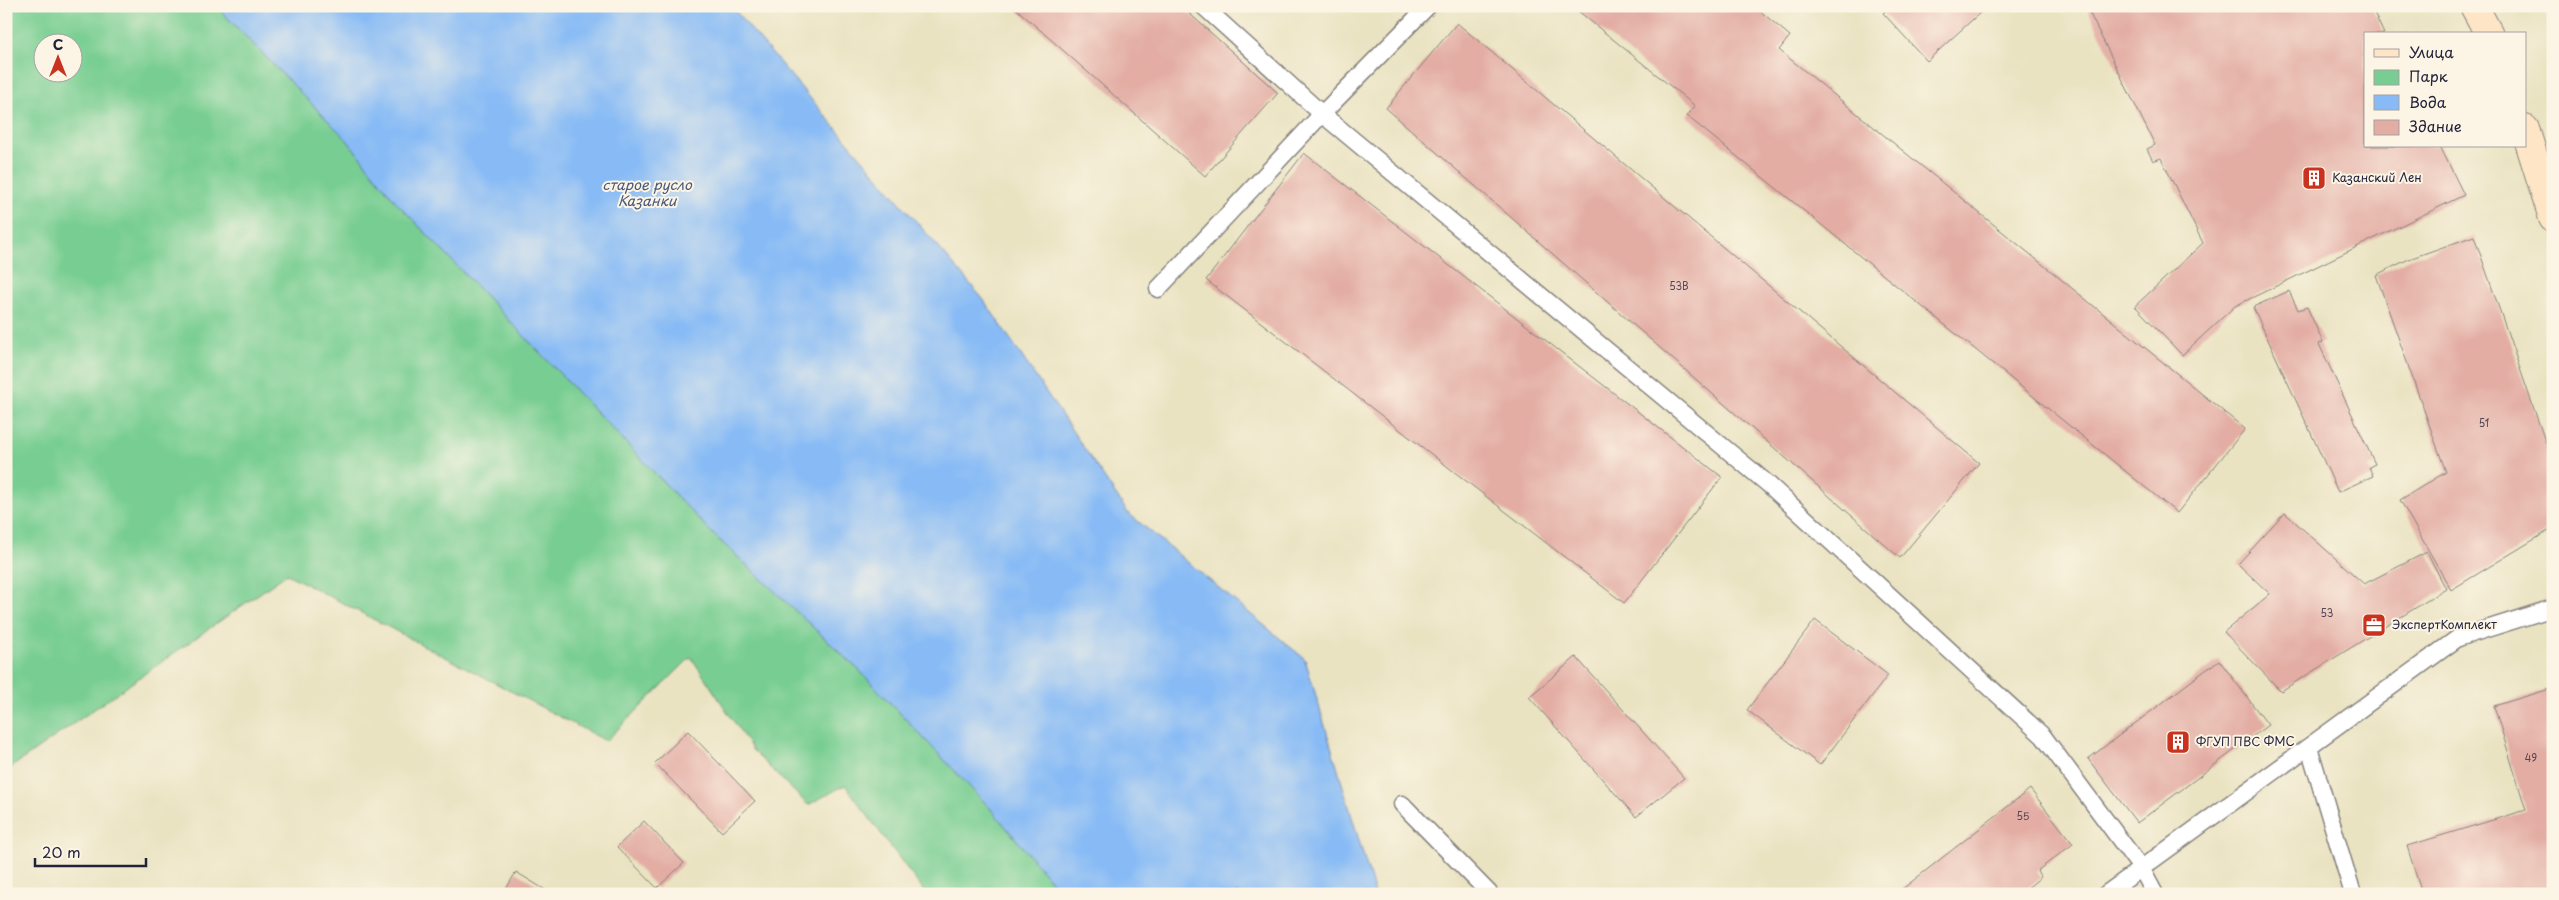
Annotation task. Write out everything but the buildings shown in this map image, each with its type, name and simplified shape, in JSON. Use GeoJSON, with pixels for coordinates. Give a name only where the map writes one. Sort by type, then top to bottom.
{"type":"FeatureCollection","features":[{"type":"Feature","properties":{"kind":"street"},"geometry":{"type":"LineString","coordinates":[[2474,6],[2488,32]]}},
{"type":"Feature","properties":{"kind":"street"},"geometry":{"type":"LineString","coordinates":[[2526,131],[2553,218]]}},
{"type":"Feature","properties":{"kind":"lane"},"geometry":{"type":"LineString","coordinates":[[1204,6],[1322,114],[1768,484],[2043,736],[2141,868],[2155,894]]}},
{"type":"Feature","properties":{"kind":"lane"},"geometry":{"type":"LineString","coordinates":[[1158,289],[1322,114],[1428,6]]}},
{"type":"Feature","properties":{"kind":"lane"},"geometry":{"type":"LineString","coordinates":[[2106,894],[2458,638],[2553,608]]}},
{"type":"Feature","properties":{"kind":"lane"},"geometry":{"type":"LineString","coordinates":[[2309,747],[2353,894]]}},
{"type":"Feature","properties":{"kind":"lane"},"geometry":{"type":"LineString","coordinates":[[1402,804],[1490,894]]}},
{"type":"Feature","properties":{"kind":"green space"},"geometry":{"type":"Polygon","coordinates":[[[6,6],[216,6],[347,140],[396,202],[713,534],[859,670],[990,808],[1062,894],[926,894],[845,785],[808,805],[754,752],[691,657],[606,741],[287,574],[6,771],[6,6]]]}},
{"type":"Feature","properties":{"kind":"water","name":"старое русло Казанки"},"geometry":{"type":"Polygon","coordinates":[[[216,6],[731,6],[983,299],[1128,513],[1305,659],[1375,894],[1062,894],[990,808],[859,670],[713,534],[396,202],[347,140],[216,6]]]}},
{"type":"Feature","properties":{"kind":"place","name":"Казанский Лен"},"geometry":{"type":"Point","coordinates":[2314,178]}},
{"type":"Feature","properties":{"kind":"place","name":"ЭкспертКомплект"},"geometry":{"type":"Point","coordinates":[2374,625]}},
{"type":"Feature","properties":{"kind":"place","name":"ФГУП ПВС ФМС"},"geometry":{"type":"Point","coordinates":[2178,742]}}]}
